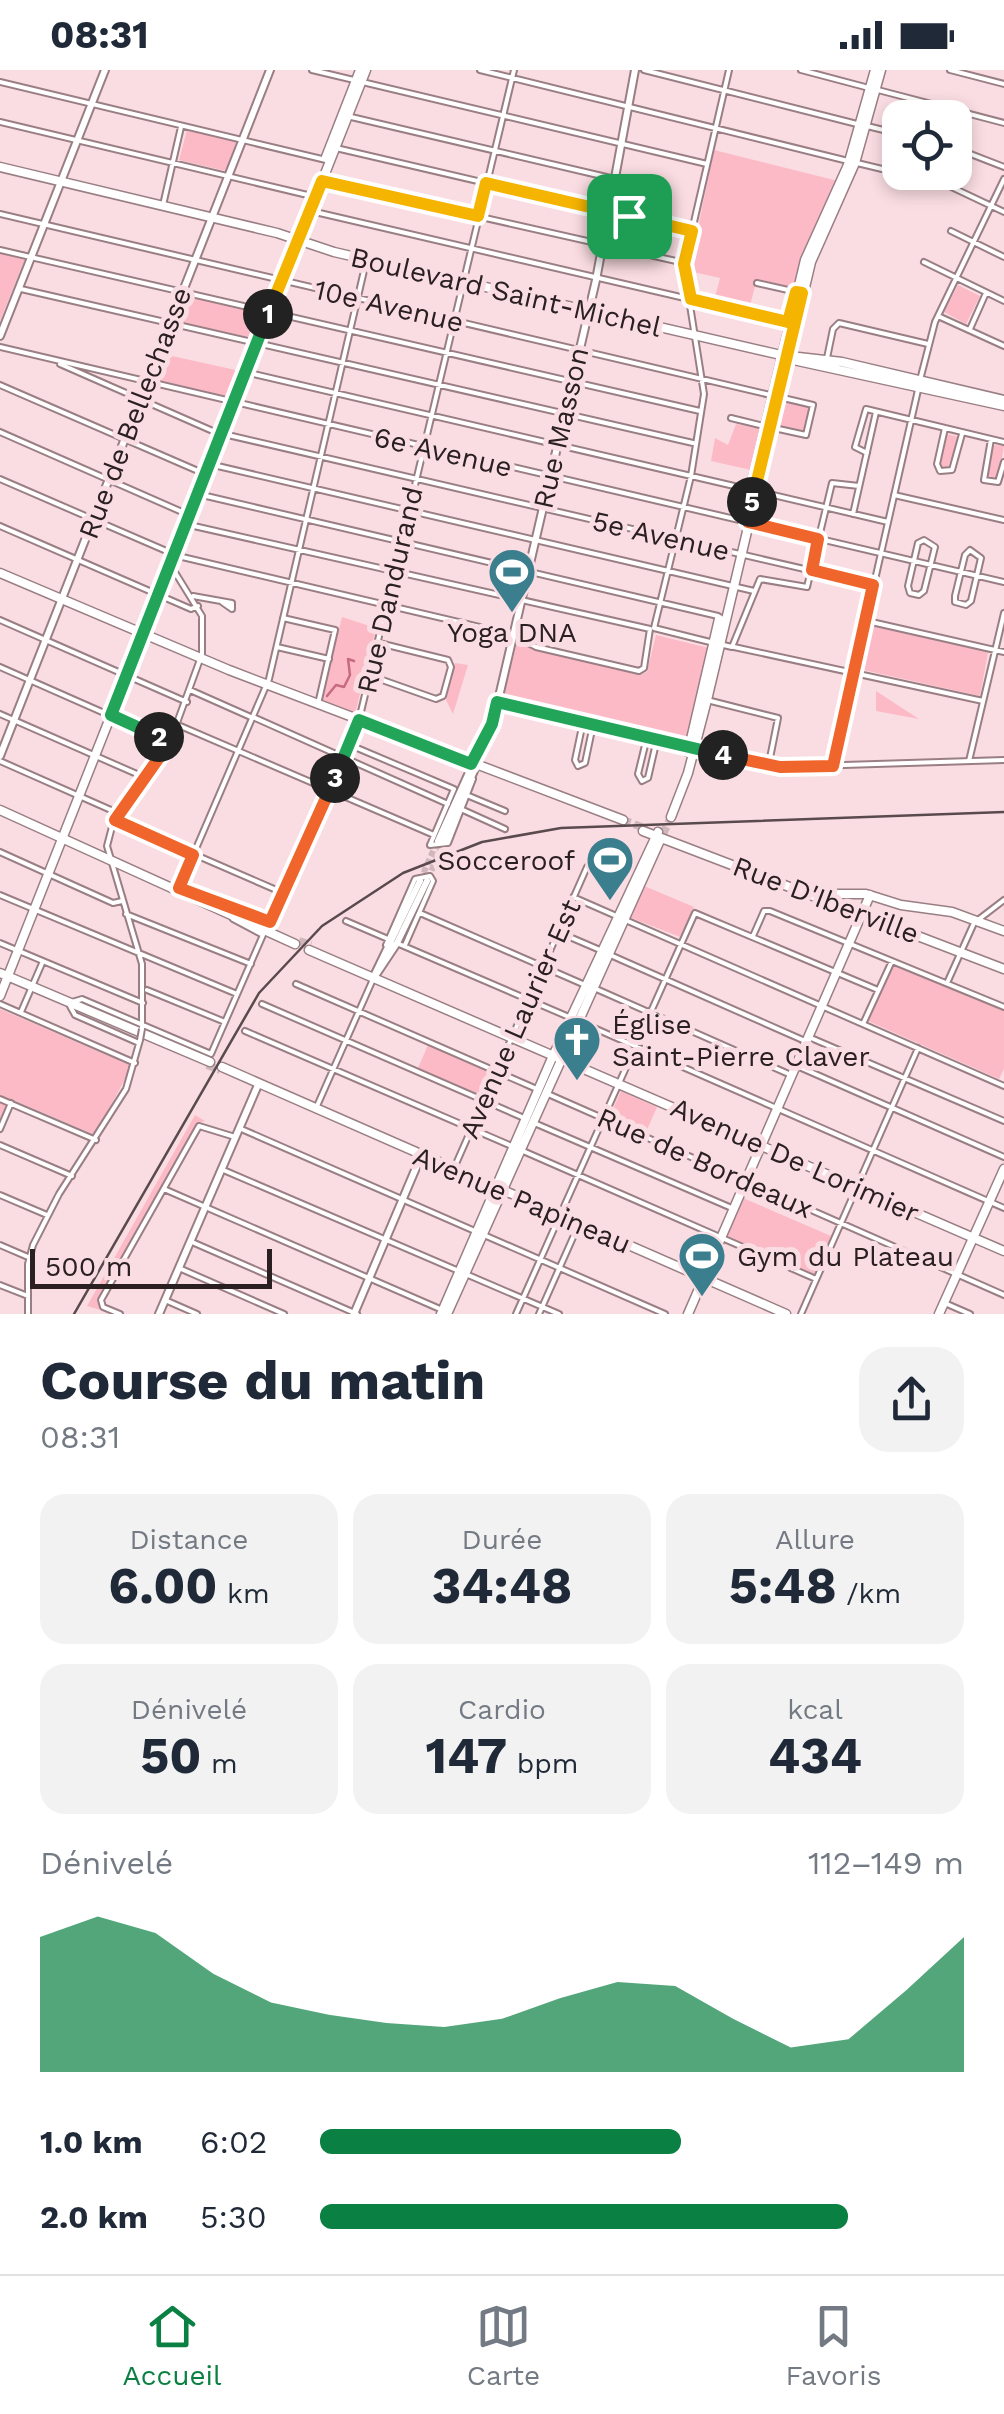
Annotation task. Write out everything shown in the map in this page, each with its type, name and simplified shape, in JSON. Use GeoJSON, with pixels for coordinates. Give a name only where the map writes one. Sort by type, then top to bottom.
{"type":"FeatureCollection","features":[{"type":"Feature","properties":{"kind":"main road"},"geometry":{"type":"LineString","coordinates":[[0,996],[4,974],[18,950],[363,70]]}},
{"type":"Feature","properties":{"kind":"main road"},"geometry":{"type":"LineString","coordinates":[[692,747],[799,292],[852,162],[878,70]]}},
{"type":"Feature","properties":{"kind":"main road"},"geometry":{"type":"LineString","coordinates":[[328,160],[336,148],[345,116]]}},
{"type":"Feature","properties":{"kind":"main road","name":"Boulevard Saint-Michel"},"geometry":{"type":"LineString","coordinates":[[0,167],[212,216],[367,260],[1004,403]]}},
{"type":"Feature","properties":{"kind":"main road"},"geometry":{"type":"LineString","coordinates":[[296,241],[314,196]]}},
{"type":"Feature","properties":{"kind":"main road"},"geometry":{"type":"LineString","coordinates":[[0,573],[200,659],[621,821]]}},
{"type":"Feature","properties":{"kind":"main road"},"geometry":{"type":"LineString","coordinates":[[668,817],[707,700],[716,644]]}},
{"type":"Feature","properties":{"kind":"main road"},"geometry":{"type":"LineString","coordinates":[[0,810],[297,942]]}},
{"type":"Feature","properties":{"kind":"main road","name":"Rue D'Iberville"},"geometry":{"type":"LineString","coordinates":[[621,918],[654,833],[1004,969]]}},
{"type":"Feature","properties":{"kind":"main road"},"geometry":{"type":"LineString","coordinates":[[803,892],[870,895],[1004,930]]}},
{"type":"Feature","properties":{"kind":"main road"},"geometry":{"type":"LineString","coordinates":[[688,1314],[870,895]]}},
{"type":"Feature","properties":{"kind":"main road"},"geometry":{"type":"LineString","coordinates":[[446,1313],[528,1120],[621,918]]}},
{"type":"Feature","properties":{"kind":"main road","name":"Avenue De Lorimier"},"geometry":{"type":"LineString","coordinates":[[310,948],[1004,1251]]}},
{"type":"Feature","properties":{"kind":"main road"},"geometry":{"type":"LineString","coordinates":[[4,974],[210,1060]]}},
{"type":"Feature","properties":{"kind":"main road","name":"Avenue Papineau"},"geometry":{"type":"LineString","coordinates":[[221,1069],[786,1314]]}},
{"type":"Feature","properties":{"kind":"main road"},"geometry":{"type":"LineString","coordinates":[[939,1314],[1004,1169]]}},
{"type":"Feature","properties":{"kind":"street"},"geometry":{"type":"LineString","coordinates":[[0,336],[105,70]]}},
{"type":"Feature","properties":{"kind":"street","name":"Rue de Bellechasse"},"geometry":{"type":"LineString","coordinates":[[0,759],[270,70]]}},
{"type":"Feature","properties":{"kind":"street"},"geometry":{"type":"LineString","coordinates":[[312,70],[706,164]]}},
{"type":"Feature","properties":{"kind":"street"},"geometry":{"type":"LineString","coordinates":[[480,70],[944,184],[1004,212]]}},
{"type":"Feature","properties":{"kind":"street","name":"Rue Dandurand"},"geometry":{"type":"LineString","coordinates":[[230,913],[241,910],[270,922],[359,720],[514,70]]}},
{"type":"Feature","properties":{"kind":"street","name":"Rue Masson"},"geometry":{"type":"LineString","coordinates":[[436,840],[492,724],[596,277],[634,70]]}},
{"type":"Feature","properties":{"kind":"street"},"geometry":{"type":"LineString","coordinates":[[644,70],[882,130]]}},
{"type":"Feature","properties":{"kind":"street"},"geometry":{"type":"LineString","coordinates":[[0,479],[173,554],[513,634],[536,646],[642,670],[683,508],[700,411],[702,378],[684,264],[728,70]]}},
{"type":"Feature","properties":{"kind":"street"},"geometry":{"type":"LineString","coordinates":[[801,70],[1004,123]]}},
{"type":"Feature","properties":{"kind":"street"},"geometry":{"type":"LineString","coordinates":[[950,70],[1004,84]]}},
{"type":"Feature","properties":{"kind":"street"},"geometry":{"type":"LineString","coordinates":[[0,82],[328,160]]}},
{"type":"Feature","properties":{"kind":"street"},"geometry":{"type":"LineString","coordinates":[[345,116],[615,178]]}},
{"type":"Feature","properties":{"kind":"street"},"geometry":{"type":"LineString","coordinates":[[0,122],[314,196]]}},
{"type":"Feature","properties":{"kind":"street"},"geometry":{"type":"LineString","coordinates":[[163,205],[182,126]]}},
{"type":"Feature","properties":{"kind":"street"},"geometry":{"type":"LineString","coordinates":[[336,148],[692,231]]}},
{"type":"Feature","properties":{"kind":"street"},"geometry":{"type":"LineString","coordinates":[[972,154],[1004,166]]}},
{"type":"Feature","properties":{"kind":"street"},"geometry":{"type":"LineString","coordinates":[[833,766],[928,344],[1004,179]]}},
{"type":"Feature","properties":{"kind":"street"},"geometry":{"type":"LineString","coordinates":[[320,181],[684,264]]}},
{"type":"Feature","properties":{"kind":"street"},"geometry":{"type":"LineString","coordinates":[[647,220],[654,188]]}},
{"type":"Feature","properties":{"kind":"street"},"geometry":{"type":"LineString","coordinates":[[310,211],[791,322]]}},
{"type":"Feature","properties":{"kind":"street","name":"10e Avenue"},"geometry":{"type":"LineString","coordinates":[[0,214],[775,394]]}},
{"type":"Feature","properties":{"kind":"street"},"geometry":{"type":"LineString","coordinates":[[951,232],[1004,258]]}},
{"type":"Feature","properties":{"kind":"street"},"geometry":{"type":"LineString","coordinates":[[0,250],[700,411]]}},
{"type":"Feature","properties":{"kind":"street"},"geometry":{"type":"LineString","coordinates":[[178,890],[267,685],[367,260]]}},
{"type":"Feature","properties":{"kind":"street"},"geometry":{"type":"LineString","coordinates":[[924,262],[1004,302]]}},
{"type":"Feature","properties":{"kind":"street"},"geometry":{"type":"LineString","coordinates":[[757,283],[799,292]]}},
{"type":"Feature","properties":{"kind":"street"},"geometry":{"type":"LineString","coordinates":[[19,288],[693,443]]}},
{"type":"Feature","properties":{"kind":"street"},"geometry":{"type":"LineString","coordinates":[[970,329],[986,293]]}},
{"type":"Feature","properties":{"kind":"street"},"geometry":{"type":"LineString","coordinates":[[938,316],[1004,346]]}},
{"type":"Feature","properties":{"kind":"street"},"geometry":{"type":"LineString","coordinates":[[826,363],[833,330],[839,324],[928,344]]}},
{"type":"Feature","properties":{"kind":"street","name":"6e Avenue"},"geometry":{"type":"LineString","coordinates":[[0,347],[1004,582]]}},
{"type":"Feature","properties":{"kind":"street","name":"5e Avenue"},"geometry":{"type":"LineString","coordinates":[[52,360],[221,433],[873,585]]}},
{"type":"Feature","properties":{"kind":"street"},"geometry":{"type":"LineString","coordinates":[[245,372],[888,522]]}},
{"type":"Feature","properties":{"kind":"street"},"geometry":{"type":"LineString","coordinates":[[0,385],[205,474]]}},
{"type":"Feature","properties":{"kind":"street"},"geometry":{"type":"LineString","coordinates":[[731,418],[805,435],[813,404],[775,394]]}},
{"type":"Feature","properties":{"kind":"street"},"geometry":{"type":"LineString","coordinates":[[867,453],[855,445],[863,411],[1004,442]]}},
{"type":"Feature","properties":{"kind":"street"},"geometry":{"type":"LineString","coordinates":[[853,514],[876,412]]}},
{"type":"Feature","properties":{"kind":"street"},"geometry":{"type":"LineString","coordinates":[[945,428],[936,466],[940,471],[952,470],[962,432]]}},
{"type":"Feature","properties":{"kind":"street"},"geometry":{"type":"LineString","coordinates":[[0,432],[187,520],[298,552],[983,701]]}},
{"type":"Feature","properties":{"kind":"street"},"geometry":{"type":"LineString","coordinates":[[992,439],[984,480],[1000,481],[1004,462]]}},
{"type":"Feature","properties":{"kind":"street"},"geometry":{"type":"LineString","coordinates":[[209,464],[754,590]]}},
{"type":"Feature","properties":{"kind":"street"},"geometry":{"type":"LineString","coordinates":[[732,646],[760,579],[807,587],[832,482],[859,486]]}},
{"type":"Feature","properties":{"kind":"street"},"geometry":{"type":"LineString","coordinates":[[197,494],[742,622]]}},
{"type":"Feature","properties":{"kind":"street"},"geometry":{"type":"LineString","coordinates":[[894,495],[1004,520]]}},
{"type":"Feature","properties":{"kind":"street"},"geometry":{"type":"LineString","coordinates":[[0,526],[191,609],[198,606]]}},
{"type":"Feature","properties":{"kind":"street"},"geometry":{"type":"LineString","coordinates":[[931,541],[931,565],[924,591],[919,595],[908,588],[914,561],[919,542],[931,541]]}},
{"type":"Feature","properties":{"kind":"street"},"geometry":{"type":"LineString","coordinates":[[970,550],[981,556],[970,604],[966,605],[954,600],[960,572],[970,550]]}},
{"type":"Feature","properties":{"kind":"street"},"geometry":{"type":"LineString","coordinates":[[28,1314],[29,1257],[47,1216],[126,1090],[143,1027],[145,1004],[139,954],[109,860],[107,840],[115,820],[170,742],[200,659],[204,624],[198,606],[168,566]]}},
{"type":"Feature","properties":{"kind":"street"},"geometry":{"type":"LineString","coordinates":[[193,596],[222,602]]}},
{"type":"Feature","properties":{"kind":"street"},"geometry":{"type":"LineString","coordinates":[[969,760],[1004,613]]}},
{"type":"Feature","properties":{"kind":"street"},"geometry":{"type":"LineString","coordinates":[[283,618],[336,630],[318,704]]}},
{"type":"Feature","properties":{"kind":"street"},"geometry":{"type":"LineString","coordinates":[[0,620],[186,702]]}},
{"type":"Feature","properties":{"kind":"street"},"geometry":{"type":"LineString","coordinates":[[865,621],[1004,652]]}},
{"type":"Feature","properties":{"kind":"street"},"geometry":{"type":"LineString","coordinates":[[371,676],[436,700],[443,696],[452,667],[448,660],[379,643]]}},
{"type":"Feature","properties":{"kind":"street"},"geometry":{"type":"LineString","coordinates":[[277,646],[329,659]]}},
{"type":"Feature","properties":{"kind":"street"},"geometry":{"type":"LineString","coordinates":[[0,667],[170,742]]}},
{"type":"Feature","properties":{"kind":"street"},"geometry":{"type":"LineString","coordinates":[[190,690],[448,804]]}},
{"type":"Feature","properties":{"kind":"street"},"geometry":{"type":"LineString","coordinates":[[707,700],[778,718],[768,765]]}},
{"type":"Feature","properties":{"kind":"street"},"geometry":{"type":"LineString","coordinates":[[497,702],[768,765],[1004,760]]}},
{"type":"Feature","properties":{"kind":"street"},"geometry":{"type":"LineString","coordinates":[[0,714],[146,778]]}},
{"type":"Feature","properties":{"kind":"street"},"geometry":{"type":"LineString","coordinates":[[583,722],[575,760],[578,766],[585,763],[593,724]]}},
{"type":"Feature","properties":{"kind":"street"},"geometry":{"type":"LineString","coordinates":[[178,724],[436,840]]}},
{"type":"Feature","properties":{"kind":"street"},"geometry":{"type":"LineString","coordinates":[[646,736],[638,774],[642,781],[648,778],[657,739]]}},
{"type":"Feature","properties":{"kind":"street"},"geometry":{"type":"LineString","coordinates":[[350,745],[454,789],[436,840]]}},
{"type":"Feature","properties":{"kind":"street"},"geometry":{"type":"LineString","coordinates":[[0,759],[120,814]]}},
{"type":"Feature","properties":{"kind":"street","name":"Rue Masson"},"geometry":{"type":"LineString","coordinates":[[436,840],[448,843],[469,796],[474,765]]}},
{"type":"Feature","properties":{"kind":"street","name":"Rue Masson"},"geometry":{"type":"LineString","coordinates":[[436,840],[472,777]]}},
{"type":"Feature","properties":{"kind":"street"},"geometry":{"type":"LineString","coordinates":[[469,796],[505,811]]}},
{"type":"Feature","properties":{"kind":"street"},"geometry":{"type":"LineString","coordinates":[[463,810],[505,829]]}},
{"type":"Feature","properties":{"kind":"street"},"geometry":{"type":"LineString","coordinates":[[115,820],[282,892]]}},
{"type":"Feature","properties":{"kind":"street"},"geometry":{"type":"LineString","coordinates":[[423,832],[436,840]]}},
{"type":"Feature","properties":{"kind":"street"},"geometry":{"type":"LineString","coordinates":[[0,852],[113,903],[122,901]]}},
{"type":"Feature","properties":{"kind":"street","name":"Avenue Laurier Est"},"geometry":{"type":"LineString","coordinates":[[453,1170],[586,867]]}},
{"type":"Feature","properties":{"kind":"street"},"geometry":{"type":"LineString","coordinates":[[375,976],[420,912],[433,882],[426,875],[415,879],[396,942]]}},
{"type":"Feature","properties":{"kind":"street"},"geometry":{"type":"LineString","coordinates":[[315,1110],[384,952],[396,942],[424,881]]}},
{"type":"Feature","properties":{"kind":"street"},"geometry":{"type":"LineString","coordinates":[[0,896],[237,994]]}},
{"type":"Feature","properties":{"kind":"street"},"geometry":{"type":"LineString","coordinates":[[573,897],[1004,1086]]}},
{"type":"Feature","properties":{"kind":"street"},"geometry":{"type":"LineString","coordinates":[[947,983],[976,920],[1004,900]]}},
{"type":"Feature","properties":{"kind":"street"},"geometry":{"type":"LineString","coordinates":[[753,936],[764,911],[770,911],[1004,1007]]}},
{"type":"Feature","properties":{"kind":"street"},"geometry":{"type":"LineString","coordinates":[[420,912],[650,1013],[892,1108],[1004,1158]]}},
{"type":"Feature","properties":{"kind":"street"},"geometry":{"type":"LineString","coordinates":[[516,1314],[696,912],[878,990]]}},
{"type":"Feature","properties":{"kind":"street"},"geometry":{"type":"LineString","coordinates":[[140,1041],[75,1015],[71,1004],[82,1000],[210,1060],[263,935],[236,924],[230,913]]}},
{"type":"Feature","properties":{"kind":"street"},"geometry":{"type":"LineString","coordinates":[[126,914],[251,964]]}},
{"type":"Feature","properties":{"kind":"street"},"geometry":{"type":"LineString","coordinates":[[346,920],[1004,1208]]}},
{"type":"Feature","properties":{"kind":"street"},"geometry":{"type":"LineString","coordinates":[[558,932],[1004,1122]]}},
{"type":"Feature","properties":{"kind":"street"},"geometry":{"type":"LineString","coordinates":[[0,943],[145,1004]]}},
{"type":"Feature","properties":{"kind":"street"},"geometry":{"type":"LineString","coordinates":[[863,1024],[892,960]]}},
{"type":"Feature","properties":{"kind":"street"},"geometry":{"type":"LineString","coordinates":[[21,1014],[43,962]]}},
{"type":"Feature","properties":{"kind":"street","name":"Rue de Bordeaux"},"geometry":{"type":"LineString","coordinates":[[296,984],[1004,1295]]}},
{"type":"Feature","properties":{"kind":"street"},"geometry":{"type":"LineString","coordinates":[[144,990],[225,1022]]}},
{"type":"Feature","properties":{"kind":"street"},"geometry":{"type":"LineString","coordinates":[[0,1004],[135,1063]]}},
{"type":"Feature","properties":{"kind":"street"},"geometry":{"type":"LineString","coordinates":[[262,1004],[734,1210]]}},
{"type":"Feature","properties":{"kind":"street"},"geometry":{"type":"LineString","coordinates":[[245,1031],[816,1279]]}},
{"type":"Feature","properties":{"kind":"street"},"geometry":{"type":"LineString","coordinates":[[801,1314],[918,1048]]}},
{"type":"Feature","properties":{"kind":"street"},"geometry":{"type":"LineString","coordinates":[[159,1314],[258,1085]]}},
{"type":"Feature","properties":{"kind":"street"},"geometry":{"type":"LineString","coordinates":[[0,1099],[96,1140]]}},
{"type":"Feature","properties":{"kind":"street"},"geometry":{"type":"LineString","coordinates":[[0,1129],[10,1103]]}},
{"type":"Feature","properties":{"kind":"street"},"geometry":{"type":"LineString","coordinates":[[120,1314],[101,1304],[202,1124],[235,1137]]}},
{"type":"Feature","properties":{"kind":"street"},"geometry":{"type":"LineString","coordinates":[[239,1128],[665,1314]]}},
{"type":"Feature","properties":{"kind":"street"},"geometry":{"type":"LineString","coordinates":[[0,1145],[72,1176]]}},
{"type":"Feature","properties":{"kind":"street","name":"Avenue Laurier Est"},"geometry":{"type":"LineString","coordinates":[[355,1314],[421,1156]]}},
{"type":"Feature","properties":{"kind":"street"},"geometry":{"type":"LineString","coordinates":[[221,1169],[559,1314]]}},
{"type":"Feature","properties":{"kind":"street"},"geometry":{"type":"LineString","coordinates":[[164,1189],[446,1313]]}},
{"type":"Feature","properties":{"kind":"street"},"geometry":{"type":"LineString","coordinates":[[0,1196],[47,1216]]}},
{"type":"Feature","properties":{"kind":"street"},"geometry":{"type":"LineString","coordinates":[[539,1314],[578,1224]]}},
{"type":"Feature","properties":{"kind":"street"},"geometry":{"type":"LineString","coordinates":[[190,1241],[355,1314]]}},
{"type":"Feature","properties":{"kind":"street"},"geometry":{"type":"LineString","coordinates":[[0,1245],[29,1257]]}},
{"type":"Feature","properties":{"kind":"street"},"geometry":{"type":"LineString","coordinates":[[179,1268],[284,1314]]}},
{"type":"Feature","properties":{"kind":"street"},"geometry":{"type":"LineString","coordinates":[[0,1284],[28,1296]]}},
{"type":"Feature","properties":{"kind":"street"},"geometry":{"type":"LineString","coordinates":[[165,1300],[197,1314]]}},
{"type":"Feature","properties":{"kind":"street"},"geometry":{"type":"LineString","coordinates":[[944,1303],[970,1314]]}},
{"type":"Feature","properties":{"kind":"shaded area"},"geometry":{"type":"Polygon","coordinates":[[[187,130],[236,142],[226,171],[179,160],[187,130]]]}},
{"type":"Feature","properties":{"kind":"shaded area"},"geometry":{"type":"Polygon","coordinates":[[[714,150],[838,181],[793,288],[757,279],[749,309],[714,301],[720,278],[689,271],[714,150]]]}},
{"type":"Feature","properties":{"kind":"shaded area"},"geometry":{"type":"Polygon","coordinates":[[[0,253],[25,259],[0,321],[0,253]]]}},
{"type":"Feature","properties":{"kind":"shaded area"},"geometry":{"type":"Polygon","coordinates":[[[958,285],[980,296],[966,324],[944,312],[958,285]]]}},
{"type":"Feature","properties":{"kind":"shaded area"},"geometry":{"type":"Polygon","coordinates":[[[185,296],[262,313],[254,338],[176,322],[185,296]]]}},
{"type":"Feature","properties":{"kind":"shaded area"},"geometry":{"type":"Polygon","coordinates":[[[163,354],[240,371],[228,397],[154,379],[163,354]]]}},
{"type":"Feature","properties":{"kind":"shaded area"},"geometry":{"type":"Polygon","coordinates":[[[781,400],[810,407],[804,431],[776,425],[781,400]]]}},
{"type":"Feature","properties":{"kind":"shaded area"},"geometry":{"type":"Polygon","coordinates":[[[736,424],[760,429],[751,470],[711,461],[715,438],[728,445],[736,424]]]}},
{"type":"Feature","properties":{"kind":"shaded area"},"geometry":{"type":"Polygon","coordinates":[[[946,434],[959,437],[947,470],[938,466],[946,434]]]}},
{"type":"Feature","properties":{"kind":"shaded area"},"geometry":{"type":"Polygon","coordinates":[[[992,445],[1004,446],[998,480],[985,476],[992,445]]]}},
{"type":"Feature","properties":{"kind":"shaded area"},"geometry":{"type":"Polygon","coordinates":[[[342,617],[376,628],[355,714],[321,700],[342,617]]]}},
{"type":"Feature","properties":{"kind":"shaded area"},"geometry":{"type":"Polygon","coordinates":[[[871,625],[988,652],[980,696],[859,669],[871,625]]]}},
{"type":"Feature","properties":{"kind":"shaded area"},"geometry":{"type":"Polygon","coordinates":[[[656,635],[709,648],[686,742],[503,698],[517,641],[640,675],[647,672],[656,635]]]}},
{"type":"Feature","properties":{"kind":"shaded area"},"geometry":{"type":"Polygon","coordinates":[[[455,663],[468,665],[453,714],[446,700],[455,663]]]}},
{"type":"Feature","properties":{"kind":"shaded area"},"geometry":{"type":"Polygon","coordinates":[[[876,691],[919,719],[876,711],[876,691]]]}},
{"type":"Feature","properties":{"kind":"shaded area"},"geometry":{"type":"Polygon","coordinates":[[[642,885],[694,907],[680,937],[629,917],[642,885]]]}},
{"type":"Feature","properties":{"kind":"shaded area"},"geometry":{"type":"Polygon","coordinates":[[[891,965],[1004,1010],[1004,1069],[999,1079],[870,1022],[867,1018],[891,965]]]}},
{"type":"Feature","properties":{"kind":"shaded area"},"geometry":{"type":"Polygon","coordinates":[[[0,1009],[132,1066],[95,1135],[11,1099],[0,1121],[0,1009]]]}},
{"type":"Feature","properties":{"kind":"shaded area"},"geometry":{"type":"Polygon","coordinates":[[[428,1045],[491,1073],[481,1096],[418,1068],[428,1045]]]}},
{"type":"Feature","properties":{"kind":"shaded area"},"geometry":{"type":"Polygon","coordinates":[[[621,1091],[657,1107],[647,1130],[611,1113],[621,1091]]]}},
{"type":"Feature","properties":{"kind":"shaded area"},"geometry":{"type":"Polygon","coordinates":[[[195,1115],[205,1121],[198,1123],[98,1301],[100,1308],[114,1314],[87,1306],[195,1115]]]}},
{"type":"Feature","properties":{"kind":"shaded area"},"geometry":{"type":"Polygon","coordinates":[[[743,1198],[831,1236],[815,1274],[727,1237],[743,1198]]]}},
{"type":"Feature","properties":{"kind":"waterway"},"geometry":{"type":"LineString","coordinates":[[327,696],[336,685],[344,687],[350,675],[348,659],[354,661]]}},
{"type":"Feature","properties":{"kind":"tunnel"},"geometry":{"type":"LineString","coordinates":[[663,834],[671,817]]}},
{"type":"Feature","properties":{"kind":"tunnel"},"geometry":{"type":"LineString","coordinates":[[623,820],[647,829]]}},
{"type":"Feature","properties":{"kind":"tunnel"},"geometry":{"type":"LineString","coordinates":[[428,879],[444,841]]}},
{"type":"Feature","properties":{"kind":"tunnel"},"geometry":{"type":"LineString","coordinates":[[420,881],[437,842]]}},
{"type":"Feature","properties":{"kind":"tunnel"},"geometry":{"type":"LineString","coordinates":[[299,941],[311,945]]}},
{"type":"Feature","properties":{"kind":"tunnel"},"geometry":{"type":"LineString","coordinates":[[207,1065],[220,1070]]}},
{"type":"Feature","properties":{"kind":"railway"},"geometry":{"type":"LineString","coordinates":[[74,1314],[259,993],[322,926],[403,873],[482,842],[561,828],[1004,812]]}},
{"type":"Feature","properties":{"kind":"place","name":"Yoga DNA"},"geometry":{"type":"Point","coordinates":[512,614]}},
{"type":"Feature","properties":{"kind":"place","name":"Socceroof"},"geometry":{"type":"Point","coordinates":[610,902]}},
{"type":"Feature","properties":{"kind":"place","name":"Église Saint-Pierre Claver"},"geometry":{"type":"Point","coordinates":[577,1082]}},
{"type":"Feature","properties":{"kind":"place","name":"Gym du Plateau"},"geometry":{"type":"Point","coordinates":[702,1298]}},
{"type":"Feature","properties":{"kind":"route"},"geometry":{"type":"LineString","coordinates":[[322,181],[478,216],[486,183],[629,216],[692,231],[684,264],[691,299],[788,322],[796,292],[802,293],[748,522],[818,539],[812,570],[873,585],[833,766],[774,766],[497,702],[492,724],[471,764],[359,720],[270,922],[179,888],[193,855],[115,820],[170,742],[111,715],[322,181]]}}]}
